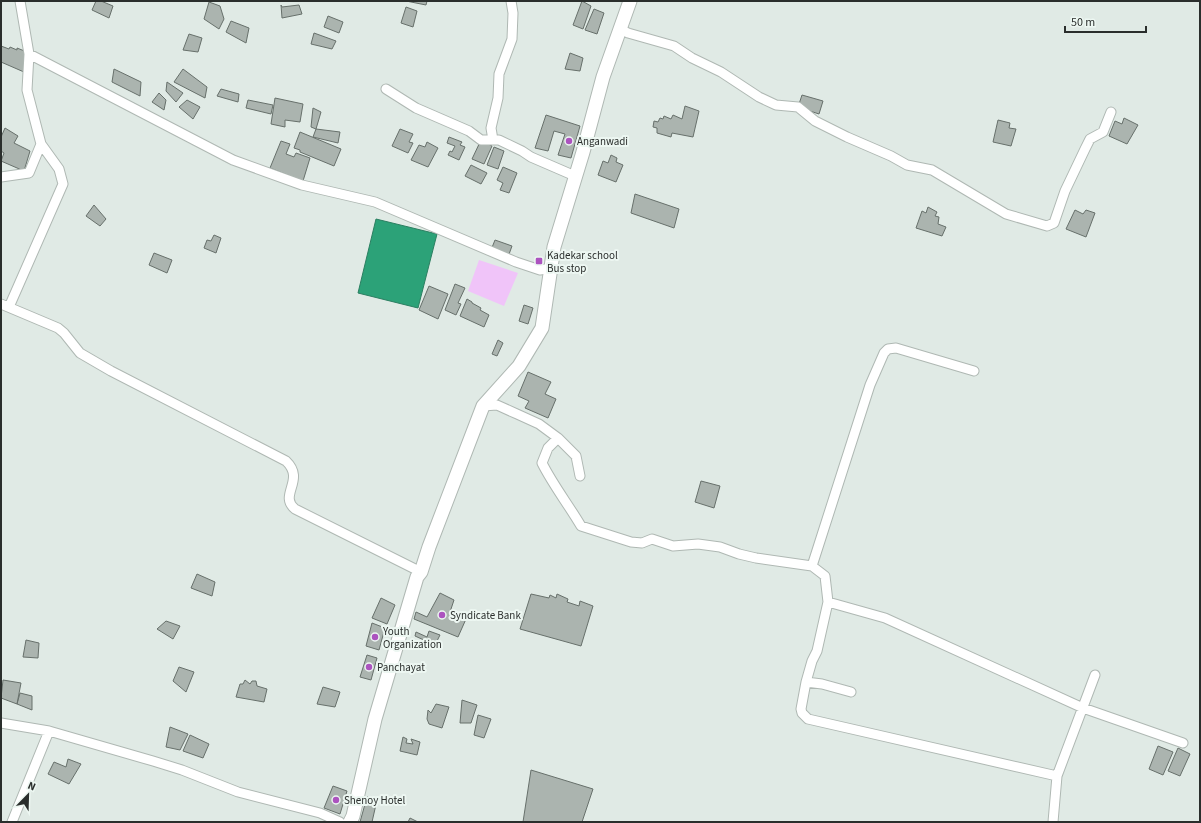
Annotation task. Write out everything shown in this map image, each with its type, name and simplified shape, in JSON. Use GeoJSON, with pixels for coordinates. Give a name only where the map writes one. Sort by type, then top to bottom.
{"type":"FeatureCollection","features":[{"type":"Feature","properties":{"kind":"main road"},"geometry":{"type":"LineString","coordinates":[[350,822],[353,816],[375,719],[417,578],[421,572],[482,406],[519,366],[542,328],[554,247],[603,77],[630,1]]}},
{"type":"Feature","properties":{"kind":"street"},"geometry":{"type":"LineString","coordinates":[[20,1],[29,54],[27,90],[41,144],[59,169],[63,184],[5,306],[58,328],[64,333],[80,353],[111,371],[286,461],[294,471],[294,478],[289,498],[295,509],[421,572]]}},
{"type":"Feature","properties":{"kind":"street"},"geometry":{"type":"LineString","coordinates":[[493,140],[491,128],[498,98],[499,74],[512,38],[513,13],[511,1]]}},
{"type":"Feature","properties":{"kind":"street"},"geometry":{"type":"LineString","coordinates":[[620,29],[628,33],[674,46],[692,58],[721,72],[759,97],[776,105],[798,107],[815,120],[847,138],[891,156],[908,165],[932,170],[1006,214],[1047,226],[1054,223],[1065,191],[1090,140],[1103,132],[1111,112]]}},
{"type":"Feature","properties":{"kind":"street"},"geometry":{"type":"LineString","coordinates":[[29,54],[233,160],[302,185],[375,202],[516,262],[540,270],[551,268]]}},
{"type":"Feature","properties":{"kind":"street"},"geometry":{"type":"LineString","coordinates":[[386,89],[416,108],[469,131],[480,140],[499,140],[510,144],[531,157],[575,176]]}},
{"type":"Feature","properties":{"kind":"street"},"geometry":{"type":"LineString","coordinates":[[1,177],[29,173],[41,144]]}},
{"type":"Feature","properties":{"kind":"street"},"geometry":{"type":"LineString","coordinates":[[812,566],[870,385],[884,353],[888,349],[896,348],[974,371]]}},
{"type":"Feature","properties":{"kind":"street"},"geometry":{"type":"LineString","coordinates":[[482,406],[497,405],[539,424],[558,438],[576,456],[580,476]]}},
{"type":"Feature","properties":{"kind":"street"},"geometry":{"type":"LineString","coordinates":[[558,438],[548,448],[542,463],[552,482],[568,504],[581,526],[631,542],[642,543],[652,539],[673,546],[698,544],[720,547],[756,558],[812,566],[825,576],[828,602],[817,651],[806,682],[801,709],[802,713],[808,719],[1057,776]]}},
{"type":"Feature","properties":{"kind":"street"},"geometry":{"type":"LineString","coordinates":[[828,602],[886,618],[1082,708],[1183,743]]}},
{"type":"Feature","properties":{"kind":"street"},"geometry":{"type":"LineString","coordinates":[[1053,822],[1057,776],[1095,675]]}},
{"type":"Feature","properties":{"kind":"street"},"geometry":{"type":"LineString","coordinates":[[806,682],[822,684],[851,692]]}},
{"type":"Feature","properties":{"kind":"street"},"geometry":{"type":"LineString","coordinates":[[1,723],[49,731],[182,770],[238,792],[320,813],[340,822]]}},
{"type":"Feature","properties":{"kind":"street"},"geometry":{"type":"LineString","coordinates":[[12,822],[49,731]]}},
{"type":"Feature","properties":{"kind":"shaded area"},"geometry":{"type":"Polygon","coordinates":[[[376,219],[437,234],[418,308],[358,293],[376,219]]]}},
{"type":"Feature","properties":{"kind":"shaded area"},"geometry":{"type":"Polygon","coordinates":[[[479,260],[518,273],[504,306],[468,291],[479,260]]]}},
{"type":"Feature","properties":{"kind":"building"},"geometry":{"type":"Polygon","coordinates":[[[96,1],[101,1],[113,6],[109,18],[92,10],[96,1]]]}},
{"type":"Feature","properties":{"kind":"building"},"geometry":{"type":"Polygon","coordinates":[[[406,1],[427,1],[426,5],[406,1]]]}},
{"type":"Feature","properties":{"kind":"building"},"geometry":{"type":"Polygon","coordinates":[[[582,1],[591,6],[583,29],[573,25],[582,1]]]}},
{"type":"Feature","properties":{"kind":"building"},"geometry":{"type":"Polygon","coordinates":[[[209,2],[220,6],[224,19],[219,29],[204,19],[209,2]]]}},
{"type":"Feature","properties":{"kind":"building"},"geometry":{"type":"Polygon","coordinates":[[[281,5],[282,7],[299,5],[302,14],[282,18],[281,5]]]}},
{"type":"Feature","properties":{"kind":"building"},"geometry":{"type":"Polygon","coordinates":[[[406,7],[417,11],[413,27],[401,23],[406,7]]]}},
{"type":"Feature","properties":{"kind":"building"},"geometry":{"type":"Polygon","coordinates":[[[594,9],[604,13],[597,34],[585,30],[594,9]]]}},
{"type":"Feature","properties":{"kind":"building"},"geometry":{"type":"Polygon","coordinates":[[[328,16],[343,22],[339,33],[324,27],[328,16]]]}},
{"type":"Feature","properties":{"kind":"building"},"geometry":{"type":"Polygon","coordinates":[[[231,21],[249,28],[246,43],[226,32],[231,21]]]}},
{"type":"Feature","properties":{"kind":"building"},"geometry":{"type":"Polygon","coordinates":[[[314,33],[336,41],[332,49],[311,44],[314,33]]]}},
{"type":"Feature","properties":{"kind":"building"},"geometry":{"type":"Polygon","coordinates":[[[189,34],[202,38],[198,52],[183,50],[189,34]]]}},
{"type":"Feature","properties":{"kind":"building"},"geometry":{"type":"Polygon","coordinates":[[[1,46],[9,49],[10,47],[17,50],[17,48],[27,52],[24,72],[1,62],[1,46]]]}},
{"type":"Feature","properties":{"kind":"building"},"geometry":{"type":"Polygon","coordinates":[[[570,53],[583,58],[580,71],[565,69],[570,53]]]}},
{"type":"Feature","properties":{"kind":"building"},"geometry":{"type":"Polygon","coordinates":[[[114,69],[141,82],[140,96],[112,82],[114,69]]]}},
{"type":"Feature","properties":{"kind":"building"},"geometry":{"type":"Polygon","coordinates":[[[183,69],[207,87],[205,98],[174,82],[183,69]]]}},
{"type":"Feature","properties":{"kind":"building"},"geometry":{"type":"Polygon","coordinates":[[[167,82],[183,93],[176,102],[166,91],[167,82]]]}},
{"type":"Feature","properties":{"kind":"building"},"geometry":{"type":"Polygon","coordinates":[[[221,89],[239,94],[238,102],[217,96],[221,89]]]}},
{"type":"Feature","properties":{"kind":"building"},"geometry":{"type":"Polygon","coordinates":[[[159,93],[166,100],[164,110],[152,102],[159,93]]]}},
{"type":"Feature","properties":{"kind":"building"},"geometry":{"type":"Polygon","coordinates":[[[802,95],[823,101],[819,114],[798,107],[802,95]]]}},
{"type":"Feature","properties":{"kind":"building"},"geometry":{"type":"Polygon","coordinates":[[[275,98],[303,104],[300,122],[285,120],[285,127],[271,124],[275,98]]]}},
{"type":"Feature","properties":{"kind":"building"},"geometry":{"type":"Polygon","coordinates":[[[187,100],[200,107],[193,119],[179,107],[187,100]]]}},
{"type":"Feature","properties":{"kind":"building"},"geometry":{"type":"Polygon","coordinates":[[[248,100],[273,105],[271,114],[246,108],[248,100]]]}},
{"type":"Feature","properties":{"kind":"building"},"geometry":{"type":"Polygon","coordinates":[[[685,106],[699,111],[693,137],[672,133],[671,137],[657,133],[657,128],[653,127],[654,121],[658,122],[660,118],[663,119],[664,116],[671,119],[673,115],[682,119],[685,106]]]}},
{"type":"Feature","properties":{"kind":"building"},"geometry":{"type":"Polygon","coordinates":[[[313,108],[321,112],[316,129],[311,127],[313,108]]]}},
{"type":"Feature","properties":{"kind":"building","name":"Anganwadi"},"geometry":{"type":"Polygon","coordinates":[[[546,115],[580,126],[571,158],[558,155],[565,134],[554,131],[548,151],[535,148],[546,115]]]}},
{"type":"Feature","properties":{"kind":"building"},"geometry":{"type":"Polygon","coordinates":[[[1124,118],[1138,125],[1127,144],[1109,136],[1115,121],[1122,124],[1124,118]]]}},
{"type":"Feature","properties":{"kind":"building"},"geometry":{"type":"Polygon","coordinates":[[[998,120],[1010,123],[1009,128],[1016,129],[1011,146],[993,142],[998,120]]]}},
{"type":"Feature","properties":{"kind":"building"},"geometry":{"type":"Polygon","coordinates":[[[5,128],[18,136],[14,143],[30,151],[24,171],[1,161],[4,153],[1,151],[1,137],[5,128]]]}},
{"type":"Feature","properties":{"kind":"building"},"geometry":{"type":"Polygon","coordinates":[[[316,129],[340,132],[338,143],[313,137],[316,129]]]}},
{"type":"Feature","properties":{"kind":"building"},"geometry":{"type":"Polygon","coordinates":[[[400,129],[413,134],[409,142],[413,143],[408,153],[392,146],[400,129]]]}},
{"type":"Feature","properties":{"kind":"building"},"geometry":{"type":"Polygon","coordinates":[[[300,132],[341,149],[334,166],[294,148],[300,132]]]}},
{"type":"Feature","properties":{"kind":"building"},"geometry":{"type":"Polygon","coordinates":[[[449,137],[462,142],[460,145],[465,147],[459,160],[448,155],[450,151],[452,152],[455,146],[447,143],[449,137]]]}},
{"type":"Feature","properties":{"kind":"building"},"geometry":{"type":"Polygon","coordinates":[[[481,140],[492,146],[484,164],[472,159],[481,140]]]}},
{"type":"Feature","properties":{"kind":"building"},"geometry":{"type":"Polygon","coordinates":[[[281,141],[290,144],[286,154],[294,157],[296,153],[310,158],[303,181],[270,168],[281,141]]]}},
{"type":"Feature","properties":{"kind":"building"},"geometry":{"type":"Polygon","coordinates":[[[427,142],[438,148],[428,167],[411,160],[419,145],[425,147],[427,142]]]}},
{"type":"Feature","properties":{"kind":"building"},"geometry":{"type":"Polygon","coordinates":[[[494,147],[504,151],[498,169],[487,165],[494,147]]]}},
{"type":"Feature","properties":{"kind":"building"},"geometry":{"type":"Polygon","coordinates":[[[611,155],[617,158],[616,162],[623,165],[616,182],[598,175],[603,161],[608,163],[611,155]]]}},
{"type":"Feature","properties":{"kind":"building"},"geometry":{"type":"Polygon","coordinates":[[[471,165],[487,173],[481,184],[465,176],[471,165]]]}},
{"type":"Feature","properties":{"kind":"building"},"geometry":{"type":"Polygon","coordinates":[[[503,167],[517,173],[509,193],[500,190],[503,183],[497,180],[503,167]]]}},
{"type":"Feature","properties":{"kind":"building"},"geometry":{"type":"Polygon","coordinates":[[[635,194],[679,209],[674,228],[631,213],[635,194]]]}},
{"type":"Feature","properties":{"kind":"building"},"geometry":{"type":"Polygon","coordinates":[[[94,205],[106,219],[100,226],[86,216],[94,205]]]}},
{"type":"Feature","properties":{"kind":"building"},"geometry":{"type":"Polygon","coordinates":[[[928,207],[937,212],[935,216],[939,217],[938,224],[946,227],[942,236],[916,228],[922,211],[926,213],[928,207]]]}},
{"type":"Feature","properties":{"kind":"building"},"geometry":{"type":"Polygon","coordinates":[[[1075,210],[1083,214],[1086,210],[1095,213],[1086,237],[1066,229],[1075,210]]]}},
{"type":"Feature","properties":{"kind":"building"},"geometry":{"type":"Polygon","coordinates":[[[214,235],[221,238],[216,253],[204,248],[207,240],[211,241],[214,235]]]}},
{"type":"Feature","properties":{"kind":"building"},"geometry":{"type":"Polygon","coordinates":[[[495,240],[512,246],[508,257],[491,250],[495,240]]]}},
{"type":"Feature","properties":{"kind":"building"},"geometry":{"type":"Polygon","coordinates":[[[154,253],[172,260],[167,273],[149,265],[154,253]]]}},
{"type":"Feature","properties":{"kind":"building"},"geometry":{"type":"Polygon","coordinates":[[[455,284],[465,288],[458,303],[461,304],[456,315],[445,310],[455,284]]]}},
{"type":"Feature","properties":{"kind":"building"},"geometry":{"type":"Polygon","coordinates":[[[429,286],[448,294],[438,319],[419,310],[429,286]]]}},
{"type":"Feature","properties":{"kind":"building"},"geometry":{"type":"Polygon","coordinates":[[[467,299],[481,308],[480,310],[489,315],[484,327],[460,316],[467,299]]]}},
{"type":"Feature","properties":{"kind":"building"},"geometry":{"type":"Polygon","coordinates":[[[524,305],[533,308],[528,324],[519,321],[524,305]]]}},
{"type":"Feature","properties":{"kind":"building"},"geometry":{"type":"Polygon","coordinates":[[[498,340],[503,343],[497,356],[492,354],[498,340]]]}},
{"type":"Feature","properties":{"kind":"building"},"geometry":{"type":"Polygon","coordinates":[[[528,372],[551,382],[545,394],[556,399],[548,418],[525,408],[529,401],[518,396],[528,372]]]}},
{"type":"Feature","properties":{"kind":"building"},"geometry":{"type":"Polygon","coordinates":[[[701,481],[720,486],[714,508],[695,502],[701,481]]]}},
{"type":"Feature","properties":{"kind":"building"},"geometry":{"type":"Polygon","coordinates":[[[197,574],[215,582],[212,596],[191,588],[197,574]]]}},
{"type":"Feature","properties":{"kind":"building","name":"Syndicate Bank"},"geometry":{"type":"Polygon","coordinates":[[[440,593],[454,600],[450,612],[466,619],[458,637],[414,619],[416,612],[427,617],[440,593]]]}},
{"type":"Feature","properties":{"kind":"building"},"geometry":{"type":"Polygon","coordinates":[[[531,594],[549,598],[550,595],[556,598],[557,594],[568,599],[567,602],[579,606],[580,601],[593,606],[581,646],[520,629],[531,594]]]}},
{"type":"Feature","properties":{"kind":"building"},"geometry":{"type":"Polygon","coordinates":[[[381,598],[395,605],[387,624],[372,618],[381,598]]]}},
{"type":"Feature","properties":{"kind":"building"},"geometry":{"type":"Polygon","coordinates":[[[166,621],[180,626],[173,639],[157,629],[166,621]]]}},
{"type":"Feature","properties":{"kind":"building","name":"Youth Organization"},"geometry":{"type":"Polygon","coordinates":[[[372,623],[385,628],[379,650],[366,646],[372,623]]]}},
{"type":"Feature","properties":{"kind":"building"},"geometry":{"type":"Polygon","coordinates":[[[429,631],[440,635],[435,645],[415,636],[416,632],[427,637],[429,631]]]}},
{"type":"Feature","properties":{"kind":"building"},"geometry":{"type":"Polygon","coordinates":[[[26,640],[39,643],[38,658],[23,657],[26,640]]]}},
{"type":"Feature","properties":{"kind":"building","name":"Panchayat"},"geometry":{"type":"Polygon","coordinates":[[[367,655],[377,658],[371,680],[360,677],[367,655]]]}},
{"type":"Feature","properties":{"kind":"building"},"geometry":{"type":"Polygon","coordinates":[[[179,667],[194,672],[186,692],[173,681],[179,667]]]}},
{"type":"Feature","properties":{"kind":"building"},"geometry":{"type":"Polygon","coordinates":[[[3,680],[21,683],[17,704],[1,698],[3,680]]]}},
{"type":"Feature","properties":{"kind":"building"},"geometry":{"type":"Polygon","coordinates":[[[245,680],[250,684],[252,681],[256,681],[257,686],[267,689],[264,702],[236,697],[240,684],[243,684],[245,680]]]}},
{"type":"Feature","properties":{"kind":"building"},"geometry":{"type":"Polygon","coordinates":[[[323,687],[340,692],[335,707],[317,704],[323,687]]]}},
{"type":"Feature","properties":{"kind":"building"},"geometry":{"type":"Polygon","coordinates":[[[20,693],[32,696],[32,710],[17,704],[20,693]]]}},
{"type":"Feature","properties":{"kind":"building"},"geometry":{"type":"Polygon","coordinates":[[[462,700],[477,705],[471,723],[460,723],[462,700]]]}},
{"type":"Feature","properties":{"kind":"building"},"geometry":{"type":"Polygon","coordinates":[[[436,704],[449,707],[442,728],[429,724],[427,719],[428,710],[431,713],[436,704]]]}},
{"type":"Feature","properties":{"kind":"building"},"geometry":{"type":"Polygon","coordinates":[[[478,715],[491,719],[484,738],[474,735],[478,715]]]}},
{"type":"Feature","properties":{"kind":"building"},"geometry":{"type":"Polygon","coordinates":[[[170,727],[188,734],[180,750],[166,747],[170,727]]]}},
{"type":"Feature","properties":{"kind":"building"},"geometry":{"type":"Polygon","coordinates":[[[190,735],[209,744],[203,758],[183,751],[190,735]]]}},
{"type":"Feature","properties":{"kind":"building"},"geometry":{"type":"Polygon","coordinates":[[[403,737],[407,739],[406,743],[413,744],[411,739],[420,742],[417,755],[400,751],[403,737]]]}},
{"type":"Feature","properties":{"kind":"building"},"geometry":{"type":"Polygon","coordinates":[[[1158,746],[1173,752],[1163,775],[1149,769],[1158,746]]]}},
{"type":"Feature","properties":{"kind":"building"},"geometry":{"type":"Polygon","coordinates":[[[1178,748],[1190,754],[1180,776],[1168,771],[1178,748]]]}},
{"type":"Feature","properties":{"kind":"building"},"geometry":{"type":"Polygon","coordinates":[[[68,759],[81,764],[69,784],[48,774],[54,762],[66,767],[68,759]]]}},
{"type":"Feature","properties":{"kind":"building"},"geometry":{"type":"Polygon","coordinates":[[[531,770],[593,789],[582,822],[523,822],[531,770]]]}},
{"type":"Feature","properties":{"kind":"building","name":"Shenoy Hotel"},"geometry":{"type":"Polygon","coordinates":[[[333,786],[347,791],[340,814],[324,808],[333,786]]]}},
{"type":"Feature","properties":{"kind":"building"},"geometry":{"type":"Polygon","coordinates":[[[367,797],[377,800],[372,822],[360,822],[367,797]]]}},
{"type":"Feature","properties":{"kind":"building"},"geometry":{"type":"Polygon","coordinates":[[[410,818],[418,822],[408,822],[410,818]]]}},
{"type":"Feature","properties":{"kind":"place","name":"Anganwadi"},"geometry":{"type":"Point","coordinates":[569,141]}},
{"type":"Feature","properties":{"kind":"place","name":"Kadekar school Bus stop"},"geometry":{"type":"Point","coordinates":[539,261]}},
{"type":"Feature","properties":{"kind":"place","name":"Syndicate Bank"},"geometry":{"type":"Point","coordinates":[442,615]}},
{"type":"Feature","properties":{"kind":"place","name":"Youth Organization"},"geometry":{"type":"Point","coordinates":[375,637]}},
{"type":"Feature","properties":{"kind":"place","name":"Panchayat"},"geometry":{"type":"Point","coordinates":[369,667]}},
{"type":"Feature","properties":{"kind":"place","name":"Shenoy Hotel"},"geometry":{"type":"Point","coordinates":[336,800]}}]}
